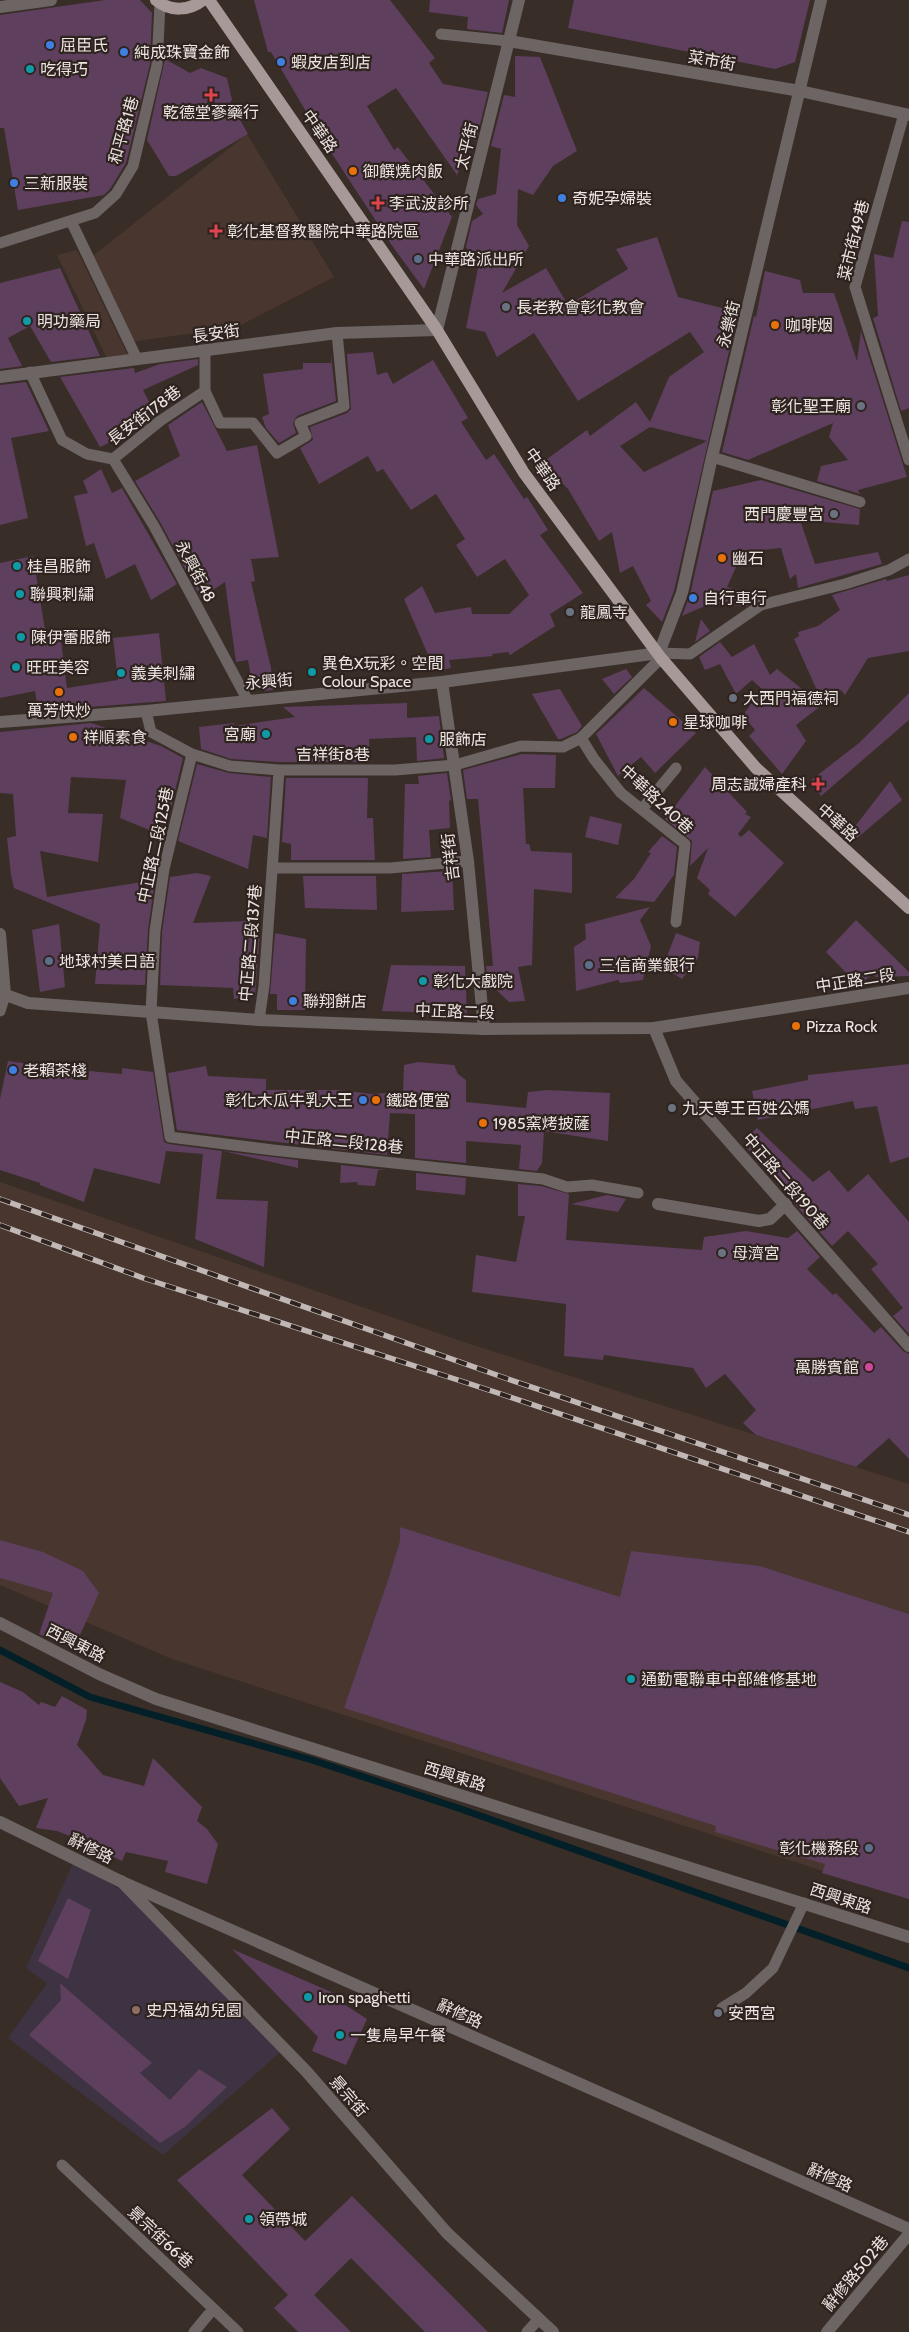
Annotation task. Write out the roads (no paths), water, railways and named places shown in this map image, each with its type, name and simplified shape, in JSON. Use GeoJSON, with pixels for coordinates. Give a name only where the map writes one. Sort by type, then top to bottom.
{"type":"FeatureCollection","features":[{"type":"Feature","properties":{"kind":"main road"},"geometry":{"type":"LineString","coordinates":[[158,2],[172,8],[185,8],[203,0]]}},
{"type":"Feature","properties":{"kind":"main road","name":"中華路"},"geometry":{"type":"LineString","coordinates":[[209,0],[437,330],[524,473],[660,656],[756,768],[909,908]]}},
{"type":"Feature","properties":{"kind":"street"},"geometry":{"type":"LineString","coordinates":[[0,7],[52,0]]}},
{"type":"Feature","properties":{"kind":"street","name":"太平街"},"geometry":{"type":"LineString","coordinates":[[437,330],[519,0]]}},
{"type":"Feature","properties":{"kind":"street","name":"永樂街"},"geometry":{"type":"LineString","coordinates":[[660,656],[675,607],[682,593],[712,456],[821,0]]}},
{"type":"Feature","properties":{"kind":"street","name":"菜市街"},"geometry":{"type":"LineString","coordinates":[[509,41],[800,92],[907,115]]}},
{"type":"Feature","properties":{"kind":"street","name":"長安街"},"geometry":{"type":"LineString","coordinates":[[0,377],[337,333],[437,330]]}},
{"type":"Feature","properties":{"kind":"street","name":"永興街"},"geometry":{"type":"LineString","coordinates":[[0,722],[146,711],[247,699],[442,682],[660,656]]}},
{"type":"Feature","properties":{"kind":"street","name":"吉祥街"},"geometry":{"type":"LineString","coordinates":[[442,682],[468,861],[484,1029]]}},
{"type":"Feature","properties":{"kind":"street"},"geometry":{"type":"LineString","coordinates":[[0,934],[2,994]]}},
{"type":"Feature","properties":{"kind":"street","name":"中正路二段"},"geometry":{"type":"LineString","coordinates":[[2,994],[28,1003],[259,1020],[484,1029],[654,1028],[909,988]]}},
{"type":"Feature","properties":{"kind":"street","name":"中正路二段190巷"},"geometry":{"type":"LineString","coordinates":[[654,1028],[676,1081],[909,1346]]}},
{"type":"Feature","properties":{"kind":"street"},"geometry":{"type":"LineString","coordinates":[[658,1204],[759,1221],[770,1219],[786,1204]]}},
{"type":"Feature","properties":{"kind":"street","name":"西興東路"},"geometry":{"type":"LineString","coordinates":[[0,1623],[99,1674],[156,1699],[909,1937]]}},
{"type":"Feature","properties":{"kind":"street","name":"辭修路"},"geometry":{"type":"LineString","coordinates":[[0,1822],[120,1881],[909,2229]]}},
{"type":"Feature","properties":{"kind":"street","name":"景宗街"},"geometry":{"type":"LineString","coordinates":[[120,1881],[306,2071],[447,2232],[553,2332]]}},
{"type":"Feature","properties":{"kind":"street","name":"辭修路502巷"},"geometry":{"type":"LineString","coordinates":[[827,2332],[909,2234]]}},
{"type":"Feature","properties":{"kind":"lane","name":"和平路1巷"},"geometry":{"type":"LineString","coordinates":[[0,243],[95,213],[116,194],[132,166],[157,65],[158,2]]}},
{"type":"Feature","properties":{"kind":"lane"},"geometry":{"type":"LineString","coordinates":[[441,34],[509,41]]}},
{"type":"Feature","properties":{"kind":"lane","name":"菜市街49巷"},"geometry":{"type":"LineString","coordinates":[[907,115],[855,287],[909,460]]}},
{"type":"Feature","properties":{"kind":"lane"},"geometry":{"type":"LineString","coordinates":[[71,221],[137,359]]}},
{"type":"Feature","properties":{"kind":"lane"},"geometry":{"type":"LineString","coordinates":[[205,351],[205,391],[220,423],[253,423],[276,453],[306,436],[300,423],[344,406],[337,333]]}},
{"type":"Feature","properties":{"kind":"lane","name":"長安街178巷"},"geometry":{"type":"LineString","coordinates":[[30,372],[62,440],[87,454],[113,459],[160,421],[205,391]]}},
{"type":"Feature","properties":{"kind":"lane"},"geometry":{"type":"LineString","coordinates":[[712,456],[860,502]]}},
{"type":"Feature","properties":{"kind":"lane","name":"永興街48"},"geometry":{"type":"LineString","coordinates":[[113,459],[154,526],[247,699]]}},
{"type":"Feature","properties":{"kind":"lane"},"geometry":{"type":"LineString","coordinates":[[455,765],[521,746],[563,747],[581,738],[660,656],[690,654],[761,604],[844,584],[890,570],[909,560]]}},
{"type":"Feature","properties":{"kind":"lane"},"geometry":{"type":"LineString","coordinates":[[146,711],[151,732],[192,754],[230,766],[279,770]]}},
{"type":"Feature","properties":{"kind":"lane","name":"中華路240巷"},"geometry":{"type":"LineString","coordinates":[[581,738],[594,759],[621,793],[685,844],[676,922]]}},
{"type":"Feature","properties":{"kind":"lane","name":"中正路二段125巷"},"geometry":{"type":"LineString","coordinates":[[151,1012],[155,931],[164,869],[192,754]]}},
{"type":"Feature","properties":{"kind":"lane","name":"吉祥街8巷"},"geometry":{"type":"LineString","coordinates":[[273,868],[279,770],[395,770],[455,765]]}},
{"type":"Feature","properties":{"kind":"lane"},"geometry":{"type":"LineString","coordinates":[[642,809],[676,768]]}},
{"type":"Feature","properties":{"kind":"lane"},"geometry":{"type":"LineString","coordinates":[[273,868],[390,868],[468,861]]}},
{"type":"Feature","properties":{"kind":"lane","name":"中正路二段137巷"},"geometry":{"type":"LineString","coordinates":[[259,1020],[264,986],[273,868]]}},
{"type":"Feature","properties":{"kind":"lane"},"geometry":{"type":"LineString","coordinates":[[0,1011],[2,994]]}},
{"type":"Feature","properties":{"kind":"lane","name":"中正路二段128巷"},"geometry":{"type":"LineString","coordinates":[[151,1012],[170,1137],[543,1179],[567,1187],[592,1185],[638,1193]]}},
{"type":"Feature","properties":{"kind":"lane"},"geometry":{"type":"LineString","coordinates":[[722,2008],[746,1993],[773,1968],[804,1903]]}},
{"type":"Feature","properties":{"kind":"lane","name":"景宗街66巷"},"geometry":{"type":"LineString","coordinates":[[62,2165],[238,2332]]}},
{"type":"Feature","properties":{"kind":"lane"},"geometry":{"type":"LineString","coordinates":[[194,2332],[214,2309]]}},
{"type":"Feature","properties":{"kind":"lane"},"geometry":{"type":"LineString","coordinates":[[527,2332],[539,2319]]}},
{"type":"Feature","properties":{"kind":"waterway"},"geometry":{"type":"LineString","coordinates":[[0,1650],[90,1697],[312,1760],[461,1809],[909,1968]]}},
{"type":"Feature","properties":{"kind":"railway"},"geometry":{"type":"LineString","coordinates":[[0,1199],[508,1379],[909,1515]]}},
{"type":"Feature","properties":{"kind":"railway"},"geometry":{"type":"LineString","coordinates":[[0,1225],[143,1278],[498,1393],[909,1532]]}},
{"type":"Feature","properties":{"kind":"place","name":"屈臣氏"},"geometry":{"type":"Point","coordinates":[50,45]}},
{"type":"Feature","properties":{"kind":"place","name":"純成珠寶金飾"},"geometry":{"type":"Point","coordinates":[124,52]}},
{"type":"Feature","properties":{"kind":"place","name":"蝦皮店到店"},"geometry":{"type":"Point","coordinates":[281,62]}},
{"type":"Feature","properties":{"kind":"place","name":"吃得巧"},"geometry":{"type":"Point","coordinates":[30,69]}},
{"type":"Feature","properties":{"kind":"place","name":"乾德堂蔘藥行"},"geometry":{"type":"Point","coordinates":[211,95]}},
{"type":"Feature","properties":{"kind":"place","name":"御饌燒肉飯"},"geometry":{"type":"Point","coordinates":[353,171]}},
{"type":"Feature","properties":{"kind":"place","name":"三新服裝"},"geometry":{"type":"Point","coordinates":[14,183]}},
{"type":"Feature","properties":{"kind":"place","name":"奇妮孕婦裝"},"geometry":{"type":"Point","coordinates":[562,198]}},
{"type":"Feature","properties":{"kind":"place","name":"李武波診所"},"geometry":{"type":"Point","coordinates":[378,203]}},
{"type":"Feature","properties":{"kind":"place","name":"彰化基督教醫院中華路院區"},"geometry":{"type":"Point","coordinates":[216,231]}},
{"type":"Feature","properties":{"kind":"place","name":"中華路派出所"},"geometry":{"type":"Point","coordinates":[418,259]}},
{"type":"Feature","properties":{"kind":"place","name":"長老教會彰化教會"},"geometry":{"type":"Point","coordinates":[506,307]}},
{"type":"Feature","properties":{"kind":"place","name":"明功藥局"},"geometry":{"type":"Point","coordinates":[27,321]}},
{"type":"Feature","properties":{"kind":"place","name":"咖啡烟"},"geometry":{"type":"Point","coordinates":[775,325]}},
{"type":"Feature","properties":{"kind":"place","name":"彰化聖王廟"},"geometry":{"type":"Point","coordinates":[861,406]}},
{"type":"Feature","properties":{"kind":"place","name":"西門慶豐宮"},"geometry":{"type":"Point","coordinates":[834,514]}},
{"type":"Feature","properties":{"kind":"place","name":"幽石"},"geometry":{"type":"Point","coordinates":[722,558]}},
{"type":"Feature","properties":{"kind":"place","name":"桂昌服飾"},"geometry":{"type":"Point","coordinates":[17,566]}},
{"type":"Feature","properties":{"kind":"place","name":"聯興刺繡"},"geometry":{"type":"Point","coordinates":[20,594]}},
{"type":"Feature","properties":{"kind":"place","name":"自行車行"},"geometry":{"type":"Point","coordinates":[693,598]}},
{"type":"Feature","properties":{"kind":"place","name":"龍鳳寺"},"geometry":{"type":"Point","coordinates":[570,612]}},
{"type":"Feature","properties":{"kind":"place","name":"陳伊蕾服飾"},"geometry":{"type":"Point","coordinates":[21,637]}},
{"type":"Feature","properties":{"kind":"place","name":"旺旺美容"},"geometry":{"type":"Point","coordinates":[16,667]}},
{"type":"Feature","properties":{"kind":"place","name":"異色X玩彩。空間 Colour Space"},"geometry":{"type":"Point","coordinates":[312,672]}},
{"type":"Feature","properties":{"kind":"place","name":"義美刺繡"},"geometry":{"type":"Point","coordinates":[121,673]}},
{"type":"Feature","properties":{"kind":"place","name":"萬芳快炒"},"geometry":{"type":"Point","coordinates":[59,692]}},
{"type":"Feature","properties":{"kind":"place","name":"大西門福德祠"},"geometry":{"type":"Point","coordinates":[733,698]}},
{"type":"Feature","properties":{"kind":"place","name":"星球咖啡"},"geometry":{"type":"Point","coordinates":[673,722]}},
{"type":"Feature","properties":{"kind":"place","name":"宮廟"},"geometry":{"type":"Point","coordinates":[266,734]}},
{"type":"Feature","properties":{"kind":"place","name":"祥順素食"},"geometry":{"type":"Point","coordinates":[73,737]}},
{"type":"Feature","properties":{"kind":"place","name":"服飾店"},"geometry":{"type":"Point","coordinates":[429,739]}},
{"type":"Feature","properties":{"kind":"place","name":"周志誠婦產科"},"geometry":{"type":"Point","coordinates":[818,784]}},
{"type":"Feature","properties":{"kind":"place","name":"地球村美日語"},"geometry":{"type":"Point","coordinates":[49,961]}},
{"type":"Feature","properties":{"kind":"place","name":"三信商業銀行"},"geometry":{"type":"Point","coordinates":[589,965]}},
{"type":"Feature","properties":{"kind":"place","name":"彰化大戲院"},"geometry":{"type":"Point","coordinates":[423,981]}},
{"type":"Feature","properties":{"kind":"place","name":"聯翔餅店"},"geometry":{"type":"Point","coordinates":[293,1001]}},
{"type":"Feature","properties":{"kind":"place","name":"Pizza Rock"},"geometry":{"type":"Point","coordinates":[796,1026]}},
{"type":"Feature","properties":{"kind":"place","name":"老賴茶棧"},"geometry":{"type":"Point","coordinates":[13,1070]}},
{"type":"Feature","properties":{"kind":"place","name":"彰化木瓜牛乳大王"},"geometry":{"type":"Point","coordinates":[363,1100]}},
{"type":"Feature","properties":{"kind":"place","name":"鐵路便當"},"geometry":{"type":"Point","coordinates":[376,1100]}},
{"type":"Feature","properties":{"kind":"place","name":"九天尊王百姓公媽"},"geometry":{"type":"Point","coordinates":[672,1108]}},
{"type":"Feature","properties":{"kind":"place","name":"1985窯烤披薩"},"geometry":{"type":"Point","coordinates":[483,1123]}},
{"type":"Feature","properties":{"kind":"place","name":"母濟宮"},"geometry":{"type":"Point","coordinates":[722,1253]}},
{"type":"Feature","properties":{"kind":"place","name":"萬勝賓館"},"geometry":{"type":"Point","coordinates":[869,1367]}},
{"type":"Feature","properties":{"kind":"place","name":"通勤電聯車中部維修基地"},"geometry":{"type":"Point","coordinates":[631,1679]}},
{"type":"Feature","properties":{"kind":"place","name":"彰化機務段"},"geometry":{"type":"Point","coordinates":[869,1848]}},
{"type":"Feature","properties":{"kind":"place","name":"Iron spaghetti"},"geometry":{"type":"Point","coordinates":[308,1997]}},
{"type":"Feature","properties":{"kind":"place","name":"史丹福幼兒園"},"geometry":{"type":"Point","coordinates":[136,2010]}},
{"type":"Feature","properties":{"kind":"place","name":"安西宮"},"geometry":{"type":"Point","coordinates":[718,2013]}},
{"type":"Feature","properties":{"kind":"place","name":"一隻鳥早午餐"},"geometry":{"type":"Point","coordinates":[340,2035]}},
{"type":"Feature","properties":{"kind":"place","name":"領帶城"},"geometry":{"type":"Point","coordinates":[249,2219]}}]}
